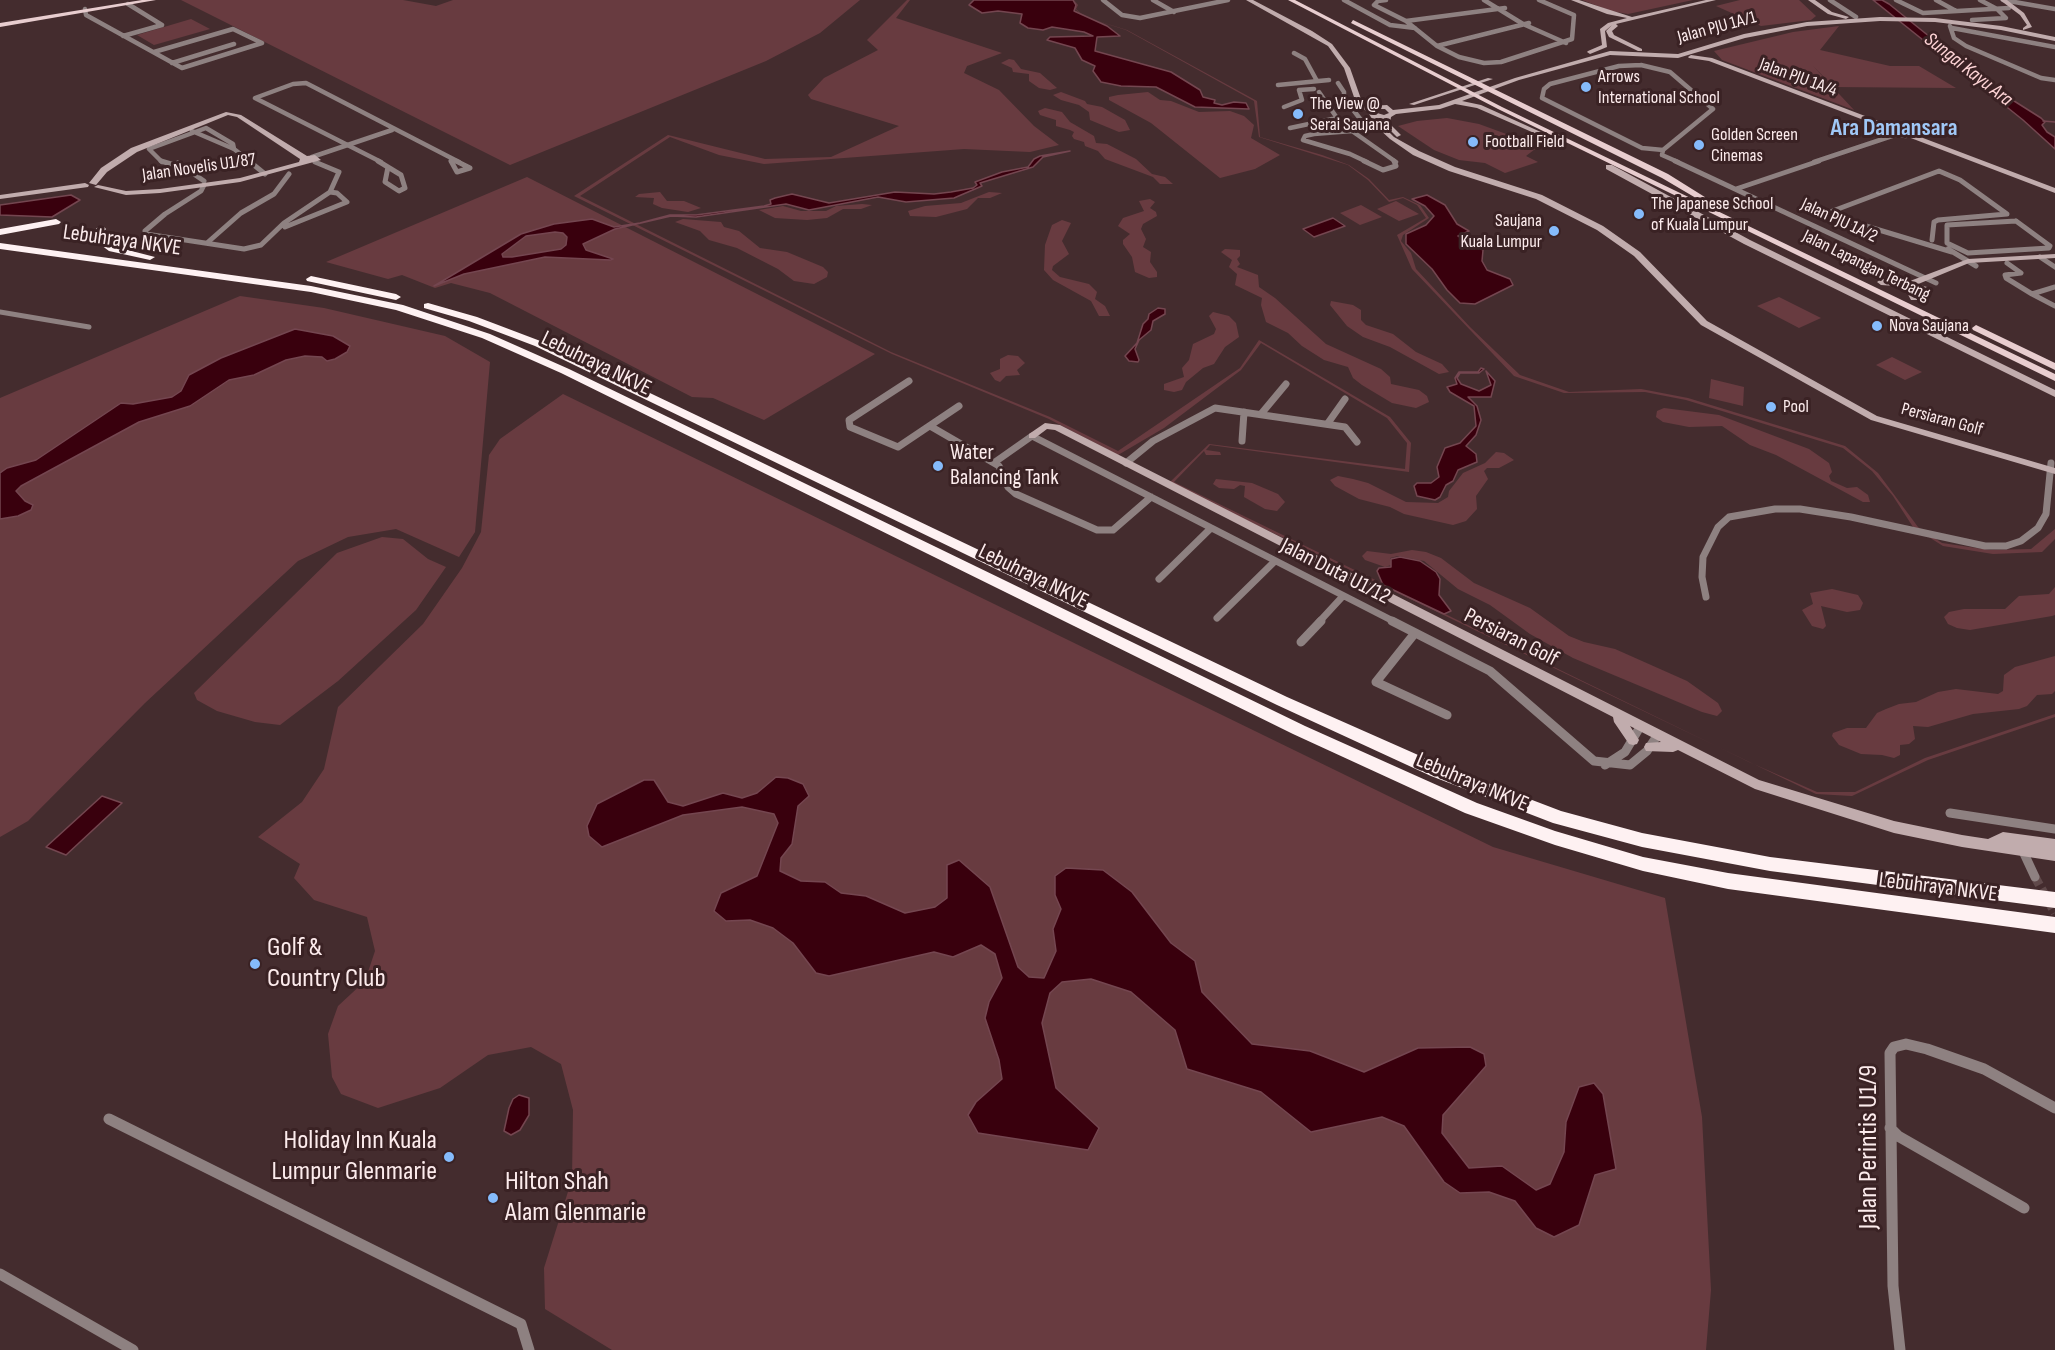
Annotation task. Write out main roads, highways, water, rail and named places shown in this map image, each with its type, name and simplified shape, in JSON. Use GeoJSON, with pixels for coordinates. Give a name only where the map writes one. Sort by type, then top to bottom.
{"type":"FeatureCollection","features":[{"type":"Feature","properties":{"kind":"highway"},"geometry":{"type":"LineString","coordinates":[[0,232],[56,222]]}},
{"type":"Feature","properties":{"kind":"highway"},"geometry":{"type":"LineString","coordinates":[[101,229],[94,236],[113,249],[159,259]]}},
{"type":"Feature","properties":{"kind":"highway","name":"Lebuhraya NKVE"},"geometry":{"type":"LineString","coordinates":[[0,238],[348,285],[473,319],[517,335],[1282,701],[1437,771],[1559,818],[1642,840],[1770,864],[2055,900]]}},
{"type":"Feature","properties":{"kind":"highway","name":"Lebuhraya NKVE"},"geometry":{"type":"LineString","coordinates":[[0,246],[311,289],[399,308],[486,336],[545,362],[1299,730],[1511,824],[1602,853],[1687,874],[1774,888],[2055,925]]}},
{"type":"Feature","properties":{"kind":"main road"},"geometry":{"type":"LineString","coordinates":[[85,10],[138,0]]}},
{"type":"Feature","properties":{"kind":"main road"},"geometry":{"type":"LineString","coordinates":[[0,23],[153,0]]}},
{"type":"Feature","properties":{"kind":"main road"},"geometry":{"type":"LineString","coordinates":[[1281,0],[1504,104]]}},
{"type":"Feature","properties":{"kind":"main road"},"geometry":{"type":"LineString","coordinates":[[1291,0],[1446,78],[1474,84],[1504,104]]}},
{"type":"Feature","properties":{"kind":"main road"},"geometry":{"type":"LineString","coordinates":[[1300,0],[1446,78]]}},
{"type":"Feature","properties":{"kind":"main road"},"geometry":{"type":"LineString","coordinates":[[1306,0],[1446,78],[1455,91],[1466,97],[1609,167],[1712,214],[1732,220]]}},
{"type":"Feature","properties":{"kind":"main road"},"geometry":{"type":"LineString","coordinates":[[1482,105],[1479,101],[1485,97],[1504,104]]}},
{"type":"Feature","properties":{"kind":"main road","name":"Jalan Lapangan Terbang"},"geometry":{"type":"LineString","coordinates":[[1504,104],[2055,367]]}},
{"type":"Feature","properties":{"kind":"main road","name":"Jalan Lapangan Terbang"},"geometry":{"type":"LineString","coordinates":[[1504,104],[1732,220],[2055,378]]}},
{"type":"Feature","properties":{"kind":"water"},"geometry":{"type":"Polygon","coordinates":[[[974,0],[1073,0],[1076,5],[1074,11],[1107,26],[1120,36],[1097,37],[1095,51],[1171,72],[1200,90],[1203,97],[1215,100],[1214,103],[1222,105],[1234,102],[1246,103],[1249,109],[1195,107],[1156,87],[1121,86],[1101,82],[1093,71],[1095,66],[1082,60],[1075,48],[1047,40],[1050,37],[1093,36],[1084,32],[1052,27],[1043,30],[1028,28],[1020,23],[1022,14],[998,11],[982,13],[969,5],[974,0]]]}},
{"type":"Feature","properties":{"kind":"water","name":"Sungai Kayu Ara"},"geometry":{"type":"Polygon","coordinates":[[[1873,0],[1882,0],[1889,4],[1992,87],[2041,118],[2045,122],[2042,125],[2047,132],[2055,137],[2055,149],[2023,120],[1873,0]]]}},
{"type":"Feature","properties":{"kind":"water"},"geometry":{"type":"Polygon","coordinates":[[[1070,151],[1043,157],[1033,167],[980,183],[982,186],[954,198],[906,202],[878,197],[809,210],[786,204],[696,217],[671,216],[615,229],[583,244],[586,250],[613,259],[610,260],[545,257],[464,274],[434,286],[521,234],[554,224],[592,219],[614,227],[670,215],[696,215],[764,206],[771,204],[770,200],[792,194],[829,203],[895,192],[934,194],[951,192],[973,188],[977,185],[975,182],[1002,172],[1028,167],[1034,159],[1040,156],[1070,151]],[[563,233],[526,236],[502,254],[503,257],[561,249],[566,245],[567,237],[563,233]]]}},
{"type":"Feature","properties":{"kind":"water"},"geometry":{"type":"Polygon","coordinates":[[[71,195],[80,200],[52,217],[0,215],[0,205],[71,195]]]}},
{"type":"Feature","properties":{"kind":"water"},"geometry":{"type":"Polygon","coordinates":[[[1427,195],[1445,205],[1457,224],[1469,231],[1458,236],[1483,250],[1482,261],[1487,270],[1510,279],[1513,285],[1475,304],[1460,303],[1447,290],[1432,269],[1406,244],[1406,234],[1426,225],[1434,216],[1425,206],[1412,199],[1427,195]]]}},
{"type":"Feature","properties":{"kind":"water"},"geometry":{"type":"Polygon","coordinates":[[[1333,218],[1345,226],[1314,237],[1303,229],[1333,218]]]}},
{"type":"Feature","properties":{"kind":"water"},"geometry":{"type":"Polygon","coordinates":[[[1158,308],[1165,309],[1165,314],[1153,321],[1151,330],[1139,340],[1135,349],[1138,362],[1129,361],[1125,356],[1137,343],[1149,314],[1158,308]]]}},
{"type":"Feature","properties":{"kind":"water"},"geometry":{"type":"Polygon","coordinates":[[[295,329],[333,336],[350,346],[347,352],[335,359],[327,361],[322,357],[305,356],[286,360],[254,375],[229,380],[190,406],[139,422],[21,486],[16,491],[25,501],[33,505],[31,510],[18,516],[0,519],[0,473],[7,468],[36,460],[121,403],[133,404],[172,397],[181,391],[189,375],[221,358],[295,329]]]}},
{"type":"Feature","properties":{"kind":"water"},"geometry":{"type":"Polygon","coordinates":[[[1481,368],[1484,369],[1479,373],[1460,373],[1457,378],[1461,384],[1479,391],[1491,385],[1486,371],[1495,381],[1491,397],[1468,397],[1477,406],[1481,420],[1476,435],[1466,446],[1476,454],[1477,462],[1458,470],[1453,481],[1446,485],[1440,497],[1435,500],[1417,496],[1414,486],[1417,483],[1431,483],[1439,477],[1437,467],[1445,448],[1460,443],[1476,426],[1474,406],[1450,392],[1447,387],[1457,384],[1455,378],[1459,372],[1478,372],[1481,368]]]}},
{"type":"Feature","properties":{"kind":"water"},"geometry":{"type":"Polygon","coordinates":[[[1400,557],[1420,561],[1436,572],[1440,579],[1439,595],[1451,611],[1444,614],[1383,585],[1377,571],[1379,568],[1391,567],[1391,559],[1400,557]]]}},
{"type":"Feature","properties":{"kind":"water"},"geometry":{"type":"Polygon","coordinates":[[[776,777],[788,778],[803,784],[809,796],[798,806],[792,844],[781,858],[780,871],[801,881],[825,882],[841,893],[866,896],[905,913],[935,907],[947,898],[947,865],[959,860],[990,887],[1018,967],[1029,977],[1044,978],[1056,951],[1053,929],[1061,909],[1055,895],[1055,876],[1066,868],[1103,870],[1132,892],[1171,943],[1195,961],[1202,992],[1252,1044],[1310,1051],[1364,1072],[1418,1048],[1470,1047],[1484,1054],[1486,1066],[1443,1115],[1442,1133],[1469,1168],[1502,1166],[1536,1190],[1550,1184],[1564,1152],[1566,1122],[1579,1087],[1594,1083],[1603,1094],[1616,1169],[1595,1175],[1579,1225],[1554,1237],[1536,1228],[1515,1201],[1489,1192],[1460,1193],[1444,1182],[1404,1126],[1382,1117],[1311,1132],[1261,1092],[1187,1069],[1175,1030],[1131,992],[1091,979],[1062,982],[1050,993],[1042,1023],[1056,1088],[1099,1128],[1088,1150],[978,1133],[968,1115],[976,1102],[1002,1079],[999,1060],[985,1018],[989,1002],[1002,978],[995,954],[981,945],[953,957],[934,952],[829,976],[816,973],[793,943],[773,928],[750,920],[726,921],[714,911],[721,893],[757,876],[778,823],[774,814],[742,807],[683,815],[602,847],[589,836],[587,826],[597,804],[644,780],[654,780],[668,802],[683,806],[723,793],[742,798],[757,793],[776,777]]]}},
{"type":"Feature","properties":{"kind":"water"},"geometry":{"type":"Polygon","coordinates":[[[102,796],[122,803],[66,855],[46,847],[102,796]]]}},
{"type":"Feature","properties":{"kind":"water"},"geometry":{"type":"Polygon","coordinates":[[[519,1095],[529,1098],[529,1115],[520,1130],[511,1135],[504,1131],[509,1108],[513,1099],[519,1095]]]}},
{"type":"Feature","properties":{"kind":"waterway"},"geometry":{"type":"LineString","coordinates":[[2043,121],[2055,122]]}},
{"type":"Feature","properties":{"kind":"tunnel"},"geometry":{"type":"LineString","coordinates":[[2035,877],[2055,913]]}},
{"type":"Feature","properties":{"kind":"place","name":"Arrows International School"},"geometry":{"type":"Point","coordinates":[1586,87]}},
{"type":"Feature","properties":{"kind":"place","name":"The View @ Serai Saujana"},"geometry":{"type":"Point","coordinates":[1298,114]}},
{"type":"Feature","properties":{"kind":"place","name":"Football Field"},"geometry":{"type":"Point","coordinates":[1473,142]}},
{"type":"Feature","properties":{"kind":"place","name":"Golden Screen Cinemas"},"geometry":{"type":"Point","coordinates":[1699,145]}},
{"type":"Feature","properties":{"kind":"place","name":"The Japanese School of Kuala Lumpur"},"geometry":{"type":"Point","coordinates":[1639,214]}},
{"type":"Feature","properties":{"kind":"place","name":"Saujana Kuala Lumpur"},"geometry":{"type":"Point","coordinates":[1554,231]}},
{"type":"Feature","properties":{"kind":"place","name":"Nova Saujana"},"geometry":{"type":"Point","coordinates":[1877,326]}},
{"type":"Feature","properties":{"kind":"place","name":"Pool"},"geometry":{"type":"Point","coordinates":[1771,407]}},
{"type":"Feature","properties":{"kind":"place","name":"Water Balancing Tank"},"geometry":{"type":"Point","coordinates":[938,466]}},
{"type":"Feature","properties":{"kind":"place","name":"Golf & Country Club"},"geometry":{"type":"Point","coordinates":[255,964]}},
{"type":"Feature","properties":{"kind":"place","name":"Holiday Inn Kuala Lumpur Glenmarie"},"geometry":{"type":"Point","coordinates":[449,1157]}},
{"type":"Feature","properties":{"kind":"place","name":"Hilton Shah Alam Glenmarie"},"geometry":{"type":"Point","coordinates":[493,1198]}},
{"type":"Feature","properties":{"kind":"district","name":"Ara Damansara"},"geometry":{"type":"Point","coordinates":[1894,129]}}]}
